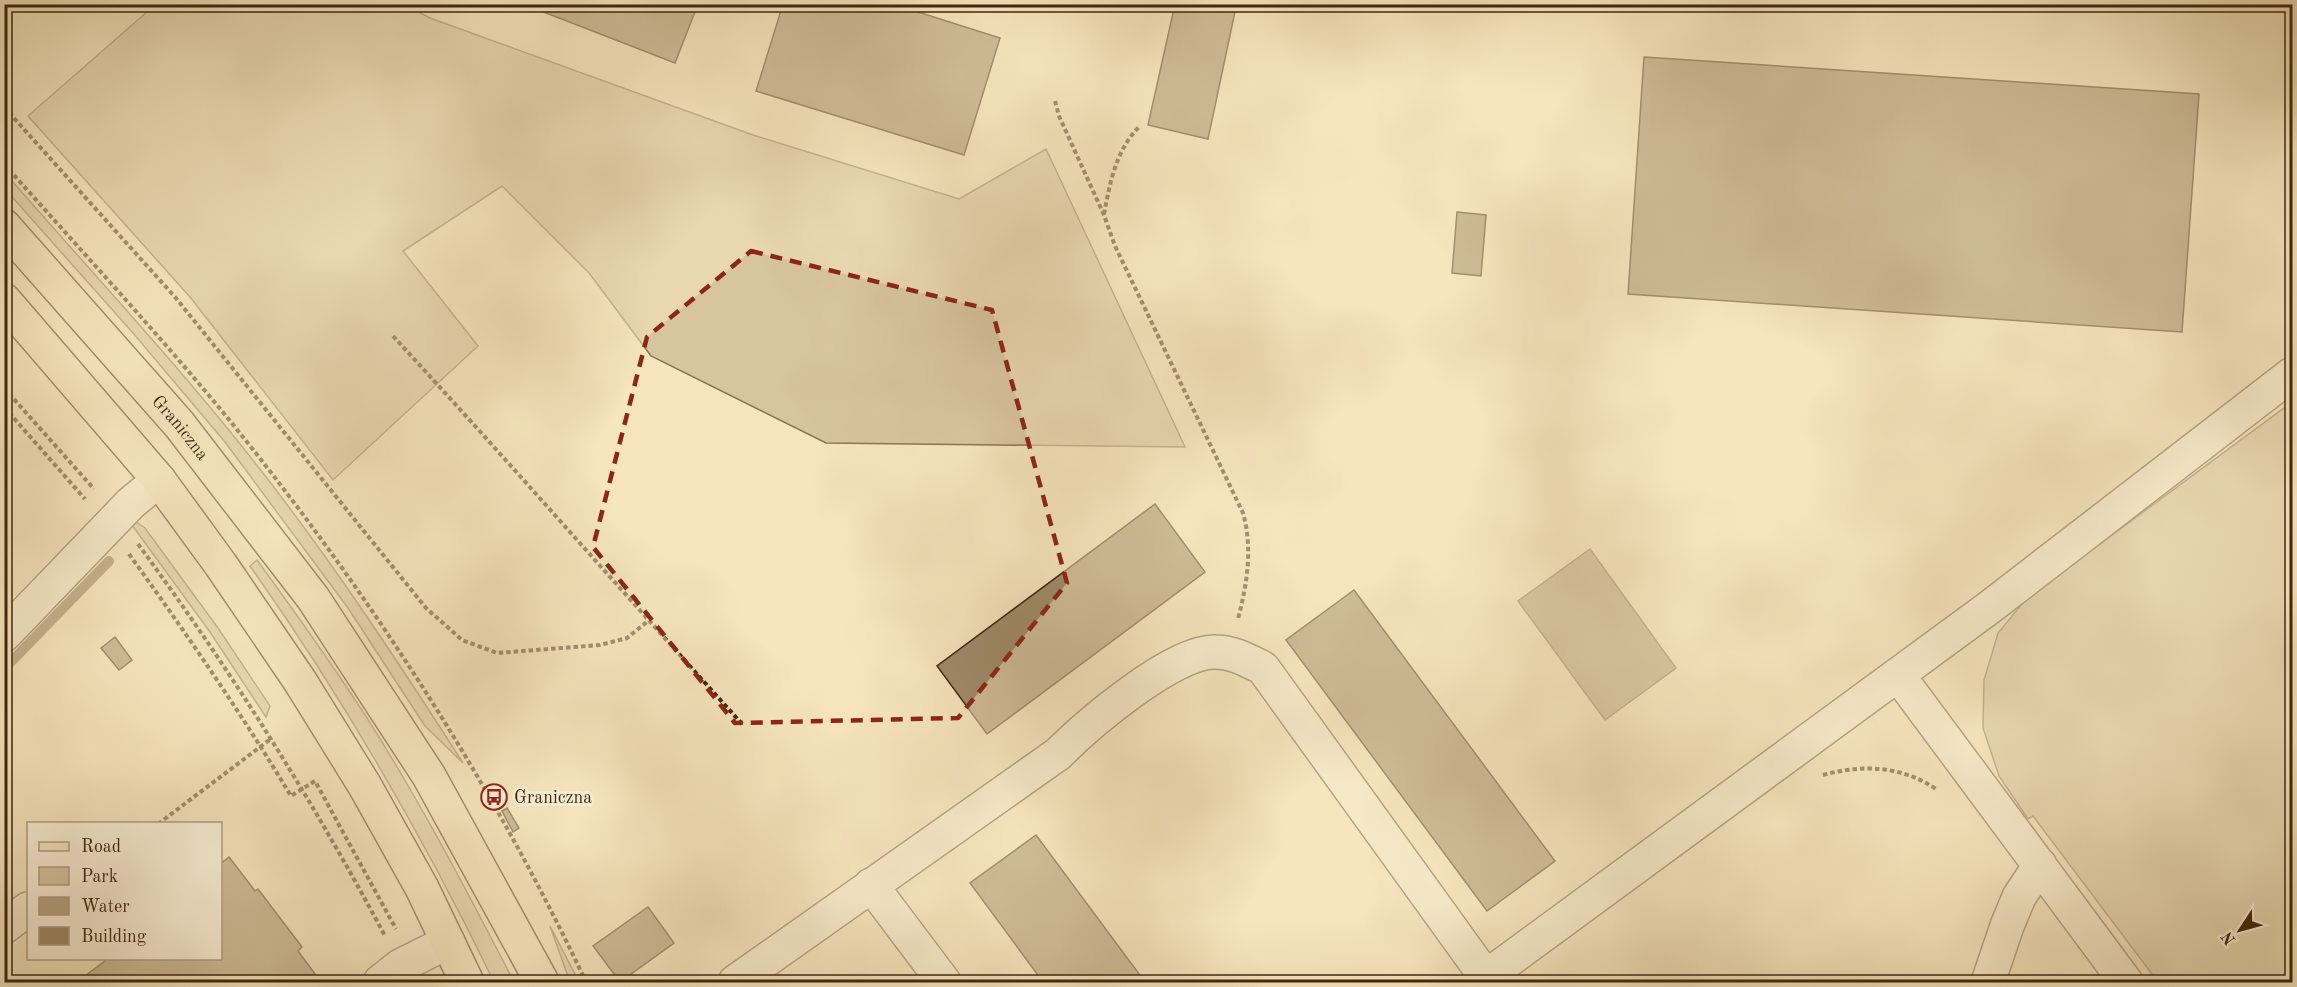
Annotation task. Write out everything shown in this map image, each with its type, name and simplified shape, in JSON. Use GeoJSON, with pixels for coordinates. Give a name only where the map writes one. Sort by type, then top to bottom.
{"type":"FeatureCollection","features":[{"type":"Feature","properties":{"kind":"main road","name":"Graniczna"},"geometry":{"type":"LineString","coordinates":[[4,226],[179,424],[313,598],[429,776],[542,982]]}},
{"type":"Feature","properties":{"kind":"main road"},"geometry":{"type":"LineString","coordinates":[[4,300],[159,480],[221,565],[318,709],[365,786],[422,888],[467,982]]}},
{"type":"Feature","properties":{"kind":"street"},"geometry":{"type":"LineString","coordinates":[[735,982],[1058,754],[1086,726],[1154,678],[1194,655],[1215,652],[1239,656],[1263,668],[1482,980],[1898,675],[2292,374]]}},
{"type":"Feature","properties":{"kind":"street"},"geometry":{"type":"LineString","coordinates":[[4,635],[131,503],[159,480]]}},
{"type":"Feature","properties":{"kind":"street"},"geometry":{"type":"LineString","coordinates":[[1898,675],[2126,982]]}},
{"type":"Feature","properties":{"kind":"street"},"geometry":{"type":"LineString","coordinates":[[1988,982],[2015,906],[2040,865]]}},
{"type":"Feature","properties":{"kind":"street"},"geometry":{"type":"LineString","coordinates":[[871,885],[944,982]]}},
{"type":"Feature","properties":{"kind":"street"},"geometry":{"type":"LineString","coordinates":[[4,927],[27,910]]}},
{"type":"Feature","properties":{"kind":"street"},"geometry":{"type":"LineString","coordinates":[[397,970],[448,942]]}},
{"type":"Feature","properties":{"kind":"path"},"geometry":{"type":"LineString","coordinates":[[1055,101],[1059,116],[1104,215],[1115,246],[1246,522],[1249,544],[1246,591],[1229,655]]}},
{"type":"Feature","properties":{"kind":"path"},"geometry":{"type":"LineString","coordinates":[[4,107],[175,297],[426,608],[462,640],[497,653],[600,645],[627,638],[648,621]]}},
{"type":"Feature","properties":{"kind":"path"},"geometry":{"type":"LineString","coordinates":[[1104,215],[1122,149],[1140,126]]}},
{"type":"Feature","properties":{"kind":"path"},"geometry":{"type":"LineString","coordinates":[[393,336],[530,485],[648,621],[743,724]]}},
{"type":"Feature","properties":{"kind":"path"},"geometry":{"type":"LineString","coordinates":[[4,388],[97,493]]}},
{"type":"Feature","properties":{"kind":"path"},"geometry":{"type":"LineString","coordinates":[[4,407],[109,526],[178,622],[261,746],[291,796],[315,781],[397,970]]}},
{"type":"Feature","properties":{"kind":"path"},"geometry":{"type":"LineString","coordinates":[[137,542],[212,647],[272,738],[349,868],[397,970]]}},
{"type":"Feature","properties":{"kind":"path"},"geometry":{"type":"LineString","coordinates":[[161,822],[272,738]]}},
{"type":"Feature","properties":{"kind":"path"},"geometry":{"type":"LineString","coordinates":[[1816,778],[1825,774],[1861,768],[1893,769],[1912,776],[1943,794]]}},
{"type":"Feature","properties":{"kind":"highlighted area"},"geometry":{"type":"Polygon","coordinates":[[[751,251],[992,310],[1067,583],[958,718],[735,723],[593,547],[647,337],[751,251]]]}},
{"type":"Feature","properties":{"kind":"green space"},"geometry":{"type":"Polygon","coordinates":[[[403,4],[430,18],[753,135],[959,199],[1046,149],[1185,447],[826,443],[651,356],[589,273],[502,186],[403,251],[478,346],[333,480],[190,297],[28,116],[155,5],[403,4]]]}},
{"type":"Feature","properties":{"kind":"green space"},"geometry":{"type":"Polygon","coordinates":[[[5,173],[189,382],[277,491],[359,606],[463,763],[425,726],[348,608],[225,442],[133,333],[5,189],[5,173]]]}},
{"type":"Feature","properties":{"kind":"green space"},"geometry":{"type":"Polygon","coordinates":[[[2292,402],[2292,982],[2158,982],[2033,816],[2028,819],[1999,776],[1983,728],[1984,680],[1998,633],[2027,598],[2292,402]]]}},
{"type":"Feature","properties":{"kind":"green space"},"geometry":{"type":"Polygon","coordinates":[[[133,520],[145,528],[218,628],[270,706],[266,717],[210,632],[129,521],[133,520]]]}},
{"type":"Feature","properties":{"kind":"green space"},"geometry":{"type":"Polygon","coordinates":[[[257,560],[327,658],[387,750],[444,848],[514,982],[494,982],[439,874],[381,769],[318,667],[250,566],[257,560]]]}},
{"type":"Feature","properties":{"kind":"green space"},"geometry":{"type":"Polygon","coordinates":[[[550,926],[579,982],[570,982],[550,926]]]}},
{"type":"Feature","properties":{"kind":"water"},"geometry":{"type":"Polygon","coordinates":[[[1590,549],[1676,668],[1605,720],[1518,601],[1590,549]]]}},
{"type":"Feature","properties":{"kind":"building"},"geometry":{"type":"Polygon","coordinates":[[[523,4],[698,4],[675,63],[523,4]]]}},
{"type":"Feature","properties":{"kind":"building"},"geometry":{"type":"Polygon","coordinates":[[[783,4],[893,4],[1000,38],[964,155],[756,91],[783,4]]]}},
{"type":"Feature","properties":{"kind":"building"},"geometry":{"type":"Polygon","coordinates":[[[1175,4],[1225,4],[1236,7],[1208,139],[1148,125],[1175,4]]]}},
{"type":"Feature","properties":{"kind":"building"},"geometry":{"type":"Polygon","coordinates":[[[1644,57],[2199,94],[2182,332],[1628,294],[1644,57]]]}},
{"type":"Feature","properties":{"kind":"building"},"geometry":{"type":"Polygon","coordinates":[[[1457,212],[1486,215],[1481,276],[1452,273],[1457,212]]]}},
{"type":"Feature","properties":{"kind":"building"},"geometry":{"type":"Polygon","coordinates":[[[1155,504],[1205,572],[987,734],[937,666],[1155,504]]]}},
{"type":"Feature","properties":{"kind":"building"},"geometry":{"type":"Polygon","coordinates":[[[1354,590],[1555,861],[1487,911],[1286,640],[1354,590]]]}},
{"type":"Feature","properties":{"kind":"building"},"geometry":{"type":"Polygon","coordinates":[[[115,637],[132,660],[119,670],[101,648],[115,637]]]}},
{"type":"Feature","properties":{"kind":"building"},"geometry":{"type":"Polygon","coordinates":[[[507,808],[519,828],[513,832],[502,811],[507,808]]]}},
{"type":"Feature","properties":{"kind":"building"},"geometry":{"type":"Polygon","coordinates":[[[1036,835],[1145,982],[1043,982],[970,883],[1036,835]]]}},
{"type":"Feature","properties":{"kind":"building"},"geometry":{"type":"Polygon","coordinates":[[[229,857],[255,891],[258,889],[302,947],[298,951],[321,982],[77,982],[106,960],[222,960],[222,862],[229,857]]]}},
{"type":"Feature","properties":{"kind":"building"},"geometry":{"type":"Polygon","coordinates":[[[648,907],[674,943],[620,982],[593,946],[648,907]]]}},
{"type":"Feature","properties":{"kind":"waterway"},"geometry":{"type":"LineString","coordinates":[[4,669],[109,561]]}},
{"type":"Feature","properties":{"kind":"place","name":"Graniczna"},"geometry":{"type":"Point","coordinates":[494,797]}}]}
